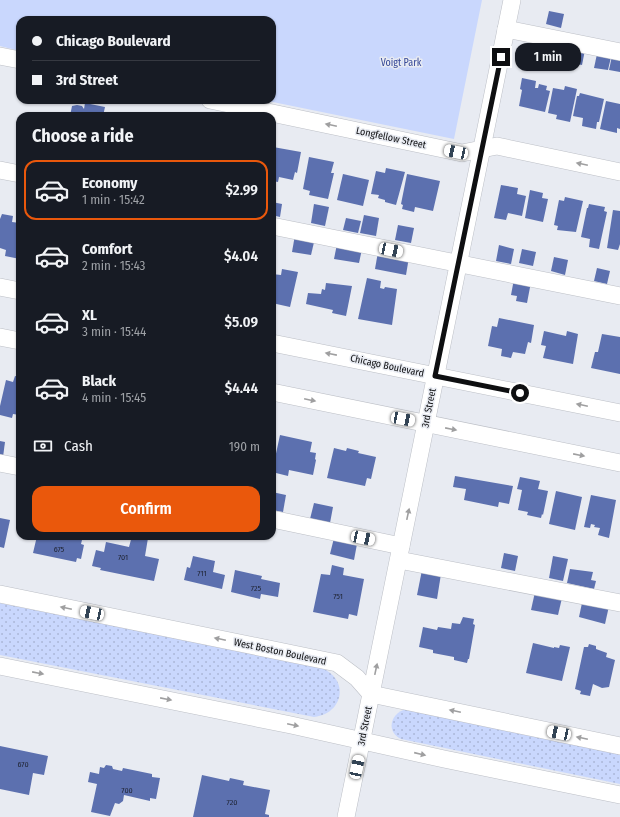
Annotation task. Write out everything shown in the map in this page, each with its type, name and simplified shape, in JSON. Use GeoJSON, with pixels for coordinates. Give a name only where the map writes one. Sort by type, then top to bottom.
{"type":"FeatureCollection","features":[{"type":"Feature","properties":{"kind":"street","name":"3rd Street"},"geometry":{"type":"LineString","coordinates":[[346,817],[512,0]]}},
{"type":"Feature","properties":{"kind":"street"},"geometry":{"type":"LineString","coordinates":[[506,29],[620,52]]}},
{"type":"Feature","properties":{"kind":"street"},"geometry":{"type":"LineString","coordinates":[[0,56],[16,59]]}},
{"type":"Feature","properties":{"kind":"street","name":"Longfellow Street"},"geometry":{"type":"LineString","coordinates":[[229,104],[267,112]]}},
{"type":"Feature","properties":{"kind":"street","name":"Longfellow Street"},"geometry":{"type":"LineString","coordinates":[[276,114],[462,153],[497,146],[620,172]]}},
{"type":"Feature","properties":{"kind":"street"},"geometry":{"type":"LineString","coordinates":[[0,170],[16,173]]}},
{"type":"Feature","properties":{"kind":"street"},"geometry":{"type":"LineString","coordinates":[[276,227],[620,296]]}},
{"type":"Feature","properties":{"kind":"street"},"geometry":{"type":"LineString","coordinates":[[0,287],[16,291]]}},
{"type":"Feature","properties":{"kind":"street"},"geometry":{"type":"LineString","coordinates":[[0,337],[16,340]]}},
{"type":"Feature","properties":{"kind":"street","name":"Chicago Boulevard"},"geometry":{"type":"LineString","coordinates":[[276,344],[620,413]]}},
{"type":"Feature","properties":{"kind":"street"},"geometry":{"type":"LineString","coordinates":[[276,393],[620,463]]}},
{"type":"Feature","properties":{"kind":"street"},"geometry":{"type":"LineString","coordinates":[[0,463],[16,467]]}},
{"type":"Feature","properties":{"kind":"street"},"geometry":{"type":"LineString","coordinates":[[276,520],[400,553],[620,603]]}},
{"type":"Feature","properties":{"kind":"street","name":"West Boston Boulevard"},"geometry":{"type":"LineString","coordinates":[[0,594],[337,663],[357,678],[371,694]]}},
{"type":"Feature","properties":{"kind":"street"},"geometry":{"type":"LineString","coordinates":[[0,666],[362,740],[444,759],[620,795]]}},
{"type":"Feature","properties":{"kind":"street"},"geometry":{"type":"LineString","coordinates":[[371,694],[620,746]]}},
{"type":"Feature","properties":{"kind":"green space","name":"Voigt Park"},"geometry":{"type":"Polygon","coordinates":[[[0,0],[482,0],[454,139],[276,103],[276,16],[16,16],[16,50],[0,46],[0,0]]]}},
{"type":"Feature","properties":{"kind":"green space"},"geometry":{"type":"Polygon","coordinates":[[[0,603],[322,668],[331,673],[337,680],[339,696],[337,703],[331,710],[324,715],[314,717],[0,655],[0,603]]]}},
{"type":"Feature","properties":{"kind":"green space"},"geometry":{"type":"Polygon","coordinates":[[[407,709],[620,752],[620,784],[401,739],[396,736],[393,731],[392,722],[397,714],[407,709]]]}},
{"type":"Feature","properties":{"kind":"building"},"geometry":{"type":"Polygon","coordinates":[[[549,11],[564,14],[561,28],[546,24],[549,11]]]}},
{"type":"Feature","properties":{"kind":"building"},"geometry":{"type":"Polygon","coordinates":[[[542,43],[558,46],[555,62],[539,59],[542,43]]]}},
{"type":"Feature","properties":{"kind":"building"},"geometry":{"type":"Polygon","coordinates":[[[571,47],[585,50],[582,65],[567,62],[571,47]]]}},
{"type":"Feature","properties":{"kind":"building"},"geometry":{"type":"Polygon","coordinates":[[[597,54],[611,57],[608,70],[594,68],[597,54]]]}},
{"type":"Feature","properties":{"kind":"building"},"geometry":{"type":"Polygon","coordinates":[[[612,56],[620,58],[620,72],[609,70],[612,56]]]}},
{"type":"Feature","properties":{"kind":"building"},"geometry":{"type":"Polygon","coordinates":[[[522,78],[536,81],[535,88],[538,88],[539,84],[547,86],[546,90],[550,91],[545,112],[519,106],[522,90],[520,89],[522,78]]]}},
{"type":"Feature","properties":{"kind":"building"},"geometry":{"type":"Polygon","coordinates":[[[565,86],[577,89],[570,122],[556,119],[557,115],[548,113],[553,88],[564,90],[565,86]]]}},
{"type":"Feature","properties":{"kind":"building"},"geometry":{"type":"Polygon","coordinates":[[[580,93],[604,99],[596,129],[582,126],[583,118],[573,116],[577,96],[579,96],[580,93]]]}},
{"type":"Feature","properties":{"kind":"building"},"geometry":{"type":"Polygon","coordinates":[[[606,101],[620,104],[620,129],[617,128],[617,133],[600,129],[606,101]]]}},
{"type":"Feature","properties":{"kind":"building"},"geometry":{"type":"Polygon","coordinates":[[[85,104],[105,107],[104,112],[71,112],[72,106],[82,106],[84,109],[85,104]]]}},
{"type":"Feature","properties":{"kind":"building"},"geometry":{"type":"Polygon","coordinates":[[[276,148],[301,152],[297,173],[295,172],[293,180],[279,177],[278,182],[276,182],[276,148]]]}},
{"type":"Feature","properties":{"kind":"building"},"geometry":{"type":"Polygon","coordinates":[[[309,157],[334,162],[331,173],[334,173],[328,199],[309,195],[310,191],[303,189],[309,157]]]}},
{"type":"Feature","properties":{"kind":"building"},"geometry":{"type":"Polygon","coordinates":[[[386,168],[405,172],[396,205],[378,198],[379,195],[371,194],[376,171],[385,173],[386,168]]]}},
{"type":"Feature","properties":{"kind":"building"},"geometry":{"type":"Polygon","coordinates":[[[343,174],[369,180],[363,206],[337,200],[343,174]]]}},
{"type":"Feature","properties":{"kind":"building"},"geometry":{"type":"Polygon","coordinates":[[[407,174],[440,181],[433,211],[415,207],[414,212],[402,209],[403,205],[401,204],[407,174]]]}},
{"type":"Feature","properties":{"kind":"building"},"geometry":{"type":"Polygon","coordinates":[[[501,185],[518,188],[517,194],[526,196],[522,216],[508,213],[506,220],[494,218],[501,185]]]}},
{"type":"Feature","properties":{"kind":"building"},"geometry":{"type":"Polygon","coordinates":[[[530,190],[543,193],[542,198],[548,199],[543,222],[525,218],[530,190]]]}},
{"type":"Feature","properties":{"kind":"building"},"geometry":{"type":"Polygon","coordinates":[[[565,197],[583,201],[576,232],[557,230],[558,226],[554,225],[559,200],[564,201],[565,197]]]}},
{"type":"Feature","properties":{"kind":"building"},"geometry":{"type":"Polygon","coordinates":[[[276,203],[282,204],[280,217],[276,216],[276,203]]]}},
{"type":"Feature","properties":{"kind":"building"},"geometry":{"type":"Polygon","coordinates":[[[314,204],[329,207],[325,226],[311,223],[314,204]]]}},
{"type":"Feature","properties":{"kind":"building"},"geometry":{"type":"Polygon","coordinates":[[[589,204],[605,207],[604,211],[607,212],[599,249],[589,247],[590,239],[581,237],[589,204]]]}},
{"type":"Feature","properties":{"kind":"building"},"geometry":{"type":"Polygon","coordinates":[[[613,210],[620,211],[620,244],[618,250],[607,248],[613,210]]]}},
{"type":"Feature","properties":{"kind":"building"},"geometry":{"type":"Polygon","coordinates":[[[2,214],[13,216],[12,222],[16,222],[16,258],[5,256],[6,250],[0,248],[0,219],[2,214]]]}},
{"type":"Feature","properties":{"kind":"building"},"geometry":{"type":"Polygon","coordinates":[[[364,215],[379,218],[376,236],[360,233],[364,215]]]}},
{"type":"Feature","properties":{"kind":"building"},"geometry":{"type":"Polygon","coordinates":[[[346,218],[361,221],[358,233],[343,230],[346,218]]]}},
{"type":"Feature","properties":{"kind":"building"},"geometry":{"type":"Polygon","coordinates":[[[398,225],[414,228],[411,243],[395,240],[398,225]]]}},
{"type":"Feature","properties":{"kind":"building"},"geometry":{"type":"Polygon","coordinates":[[[295,235],[315,238],[311,255],[292,252],[295,235]]]}},
{"type":"Feature","properties":{"kind":"building"},"geometry":{"type":"Polygon","coordinates":[[[337,244],[362,249],[359,263],[334,259],[337,244]]]}},
{"type":"Feature","properties":{"kind":"building"},"geometry":{"type":"Polygon","coordinates":[[[499,245],[514,249],[511,264],[496,261],[499,245]]]}},
{"type":"Feature","properties":{"kind":"building"},"geometry":{"type":"Polygon","coordinates":[[[522,249],[536,252],[533,266],[519,263],[522,249]]]}},
{"type":"Feature","properties":{"kind":"building"},"geometry":{"type":"Polygon","coordinates":[[[378,252],[409,257],[406,275],[375,269],[378,252]]]}},
{"type":"Feature","properties":{"kind":"building"},"geometry":{"type":"Polygon","coordinates":[[[554,257],[568,260],[565,275],[551,271],[554,257]]]}},
{"type":"Feature","properties":{"kind":"building"},"geometry":{"type":"Polygon","coordinates":[[[597,268],[610,271],[607,284],[594,281],[597,268]]]}},
{"type":"Feature","properties":{"kind":"building"},"geometry":{"type":"Polygon","coordinates":[[[282,269],[298,272],[290,307],[276,304],[276,274],[281,275],[282,269]]]}},
{"type":"Feature","properties":{"kind":"building"},"geometry":{"type":"Polygon","coordinates":[[[367,278],[381,281],[380,288],[384,289],[385,287],[397,289],[392,325],[358,319],[367,278]]]}},
{"type":"Feature","properties":{"kind":"building"},"geometry":{"type":"Polygon","coordinates":[[[514,279],[531,282],[527,303],[516,301],[517,296],[511,295],[514,279]]]}},
{"type":"Feature","properties":{"kind":"building"},"geometry":{"type":"Polygon","coordinates":[[[326,283],[352,286],[346,316],[332,313],[333,310],[306,304],[308,293],[321,294],[322,289],[325,290],[326,283]]]}},
{"type":"Feature","properties":{"kind":"building"},"geometry":{"type":"Polygon","coordinates":[[[499,318],[534,325],[531,343],[528,342],[525,354],[513,352],[511,358],[501,356],[502,349],[488,346],[492,326],[497,327],[499,318]]]}},
{"type":"Feature","properties":{"kind":"building"},"geometry":{"type":"Polygon","coordinates":[[[544,331],[566,336],[567,331],[578,334],[573,364],[543,358],[546,346],[541,345],[544,331]]]}},
{"type":"Feature","properties":{"kind":"building"},"geometry":{"type":"Polygon","coordinates":[[[602,334],[620,337],[620,374],[591,368],[595,352],[598,352],[602,334]]]}},
{"type":"Feature","properties":{"kind":"building"},"geometry":{"type":"Polygon","coordinates":[[[16,376],[16,414],[13,414],[12,418],[0,415],[0,406],[6,380],[13,382],[16,376]]]}},
{"type":"Feature","properties":{"kind":"building"},"geometry":{"type":"Polygon","coordinates":[[[280,435],[312,442],[310,452],[316,453],[313,475],[289,470],[288,476],[276,473],[276,454],[280,435]]]}},
{"type":"Feature","properties":{"kind":"building"},"geometry":{"type":"Polygon","coordinates":[[[0,441],[5,442],[3,457],[0,456],[0,441]]]}},
{"type":"Feature","properties":{"kind":"building"},"geometry":{"type":"Polygon","coordinates":[[[334,448],[346,451],[347,448],[359,451],[358,453],[376,457],[371,479],[367,478],[365,486],[327,478],[334,448]]]}},
{"type":"Feature","properties":{"kind":"building"},"geometry":{"type":"Polygon","coordinates":[[[455,476],[513,486],[509,504],[499,502],[498,507],[464,500],[466,489],[453,487],[455,476]]]}},
{"type":"Feature","properties":{"kind":"building"},"geometry":{"type":"Polygon","coordinates":[[[520,477],[540,481],[538,489],[548,491],[541,518],[527,515],[528,512],[518,510],[522,490],[517,489],[520,477]]]}},
{"type":"Feature","properties":{"kind":"building"},"geometry":{"type":"Polygon","coordinates":[[[556,491],[582,497],[575,530],[549,524],[556,491]]]}},
{"type":"Feature","properties":{"kind":"building"},"geometry":{"type":"Polygon","coordinates":[[[276,493],[286,495],[283,512],[276,511],[276,493]]]}},
{"type":"Feature","properties":{"kind":"building"},"geometry":{"type":"Polygon","coordinates":[[[591,495],[616,500],[609,538],[598,535],[600,528],[594,527],[595,525],[591,524],[590,528],[584,527],[591,495]]]}},
{"type":"Feature","properties":{"kind":"building"},"geometry":{"type":"Polygon","coordinates":[[[314,503],[333,507],[330,523],[310,519],[314,503]]]}},
{"type":"Feature","properties":{"kind":"building"},"geometry":{"type":"Polygon","coordinates":[[[0,518],[10,520],[4,548],[0,547],[0,518]]]}},
{"type":"Feature","properties":{"kind":"building"},"geometry":{"type":"Polygon","coordinates":[[[334,538],[357,544],[354,560],[330,554],[334,538]]]}},
{"type":"Feature","properties":{"kind":"building"},"geometry":{"type":"Polygon","coordinates":[[[36,540],[82,540],[81,544],[84,545],[81,559],[77,558],[76,562],[33,553],[36,540]]]}},
{"type":"Feature","properties":{"kind":"building"},"geometry":{"type":"Polygon","coordinates":[[[131,540],[148,540],[145,556],[159,559],[154,581],[100,570],[101,568],[92,566],[96,550],[104,552],[106,542],[129,547],[131,540]]]}},
{"type":"Feature","properties":{"kind":"building"},"geometry":{"type":"Polygon","coordinates":[[[504,553],[518,556],[515,571],[501,568],[504,553]]]}},
{"type":"Feature","properties":{"kind":"building"},"geometry":{"type":"Polygon","coordinates":[[[193,556],[215,561],[213,572],[225,575],[222,589],[184,580],[187,567],[190,568],[193,556]]]}},
{"type":"Feature","properties":{"kind":"building"},"geometry":{"type":"Polygon","coordinates":[[[553,556],[568,559],[563,581],[549,578],[553,556]]]}},
{"type":"Feature","properties":{"kind":"building"},"geometry":{"type":"Polygon","coordinates":[[[332,565],[344,568],[343,575],[364,579],[357,616],[349,614],[348,619],[313,612],[321,574],[330,575],[332,565]]]}},
{"type":"Feature","properties":{"kind":"building"},"geometry":{"type":"Polygon","coordinates":[[[570,569],[593,572],[591,580],[596,581],[594,589],[567,583],[570,569]]]}},
{"type":"Feature","properties":{"kind":"building"},"geometry":{"type":"Polygon","coordinates":[[[235,570],[262,576],[261,579],[280,583],[278,597],[261,594],[260,599],[231,592],[235,570]]]}},
{"type":"Feature","properties":{"kind":"building"},"geometry":{"type":"Polygon","coordinates":[[[422,570],[441,574],[437,599],[417,595],[422,570]]]}},
{"type":"Feature","properties":{"kind":"building"},"geometry":{"type":"Polygon","coordinates":[[[535,592],[562,598],[558,615],[531,610],[535,592]]]}},
{"type":"Feature","properties":{"kind":"building"},"geometry":{"type":"Polygon","coordinates":[[[582,603],[609,606],[605,624],[579,617],[582,603]]]}},
{"type":"Feature","properties":{"kind":"building"},"geometry":{"type":"Polygon","coordinates":[[[463,617],[474,619],[473,624],[475,625],[467,663],[454,660],[454,657],[433,653],[433,650],[419,647],[423,627],[437,630],[438,627],[451,629],[452,623],[460,624],[463,617]]]}},
{"type":"Feature","properties":{"kind":"building"},"geometry":{"type":"Polygon","coordinates":[[[533,643],[554,648],[559,648],[560,645],[570,647],[562,681],[526,673],[533,643]]]}},
{"type":"Feature","properties":{"kind":"building"},"geometry":{"type":"Polygon","coordinates":[[[589,644],[596,646],[596,649],[607,653],[606,657],[615,660],[609,687],[602,688],[593,684],[590,696],[580,694],[581,691],[575,689],[584,647],[588,647],[589,644]]]}},
{"type":"Feature","properties":{"kind":"building"},"geometry":{"type":"Polygon","coordinates":[[[0,746],[48,756],[44,775],[33,773],[29,795],[0,789],[0,746]]]}},
{"type":"Feature","properties":{"kind":"building"},"geometry":{"type":"Polygon","coordinates":[[[106,765],[112,766],[113,769],[122,771],[123,768],[152,774],[152,777],[160,778],[156,799],[150,798],[150,801],[124,795],[123,801],[119,804],[115,803],[110,816],[91,812],[97,784],[88,782],[90,772],[99,774],[100,767],[104,768],[106,765]]]}},
{"type":"Feature","properties":{"kind":"building"},"geometry":{"type":"Polygon","coordinates":[[[202,775],[229,781],[230,778],[244,781],[243,785],[270,790],[265,814],[269,815],[269,817],[193,817],[202,775]]]}},
{"type":"Feature","properties":{"kind":"route"},"geometry":{"type":"LineString","coordinates":[[501,57],[435,376],[520,393]]}}]}
